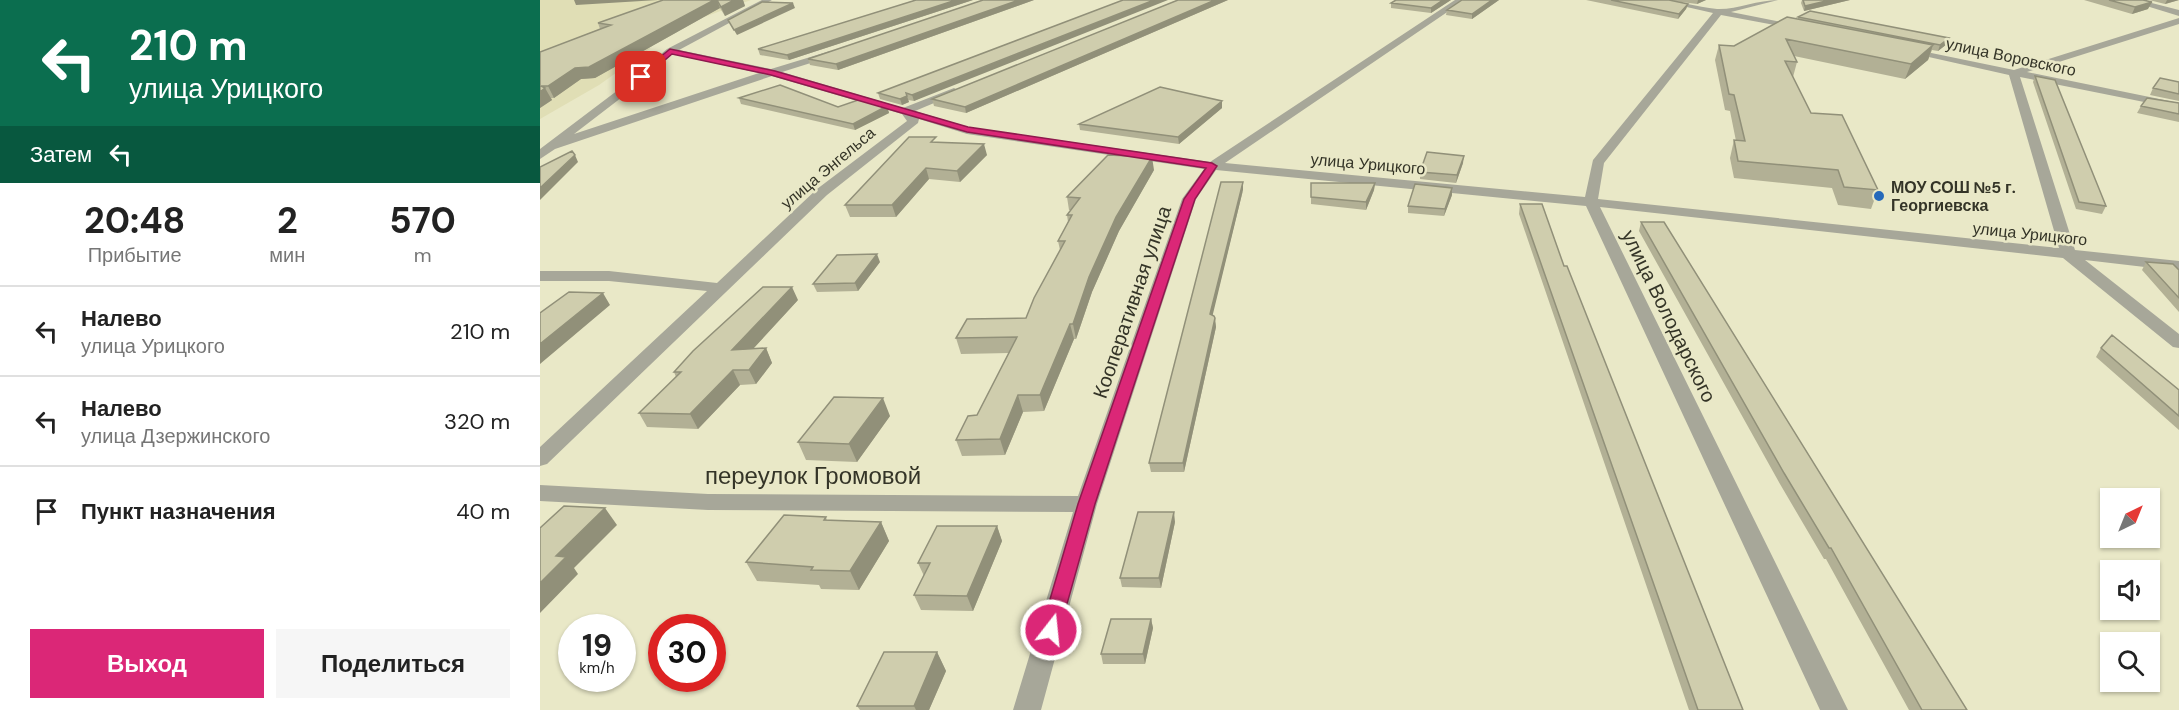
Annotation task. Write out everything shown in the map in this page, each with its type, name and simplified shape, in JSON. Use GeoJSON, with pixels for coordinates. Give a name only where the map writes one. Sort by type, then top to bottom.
{"type":"FeatureCollection","features":[{"type":"Feature","properties":{"kind":"street"},"geometry":{"type":"LineString","coordinates":[[540,155],[626,89],[670,51],[768,0]]}},
{"type":"Feature","properties":{"kind":"street","name":"Кооперативная улица"},"geometry":{"type":"LineString","coordinates":[[1027,710],[1086,504],[1190,199],[1212,166],[1461,0]]}},
{"type":"Feature","properties":{"kind":"street"},"geometry":{"type":"LineString","coordinates":[[1660,0],[1810,31]]}},
{"type":"Feature","properties":{"kind":"street"},"geometry":{"type":"LineString","coordinates":[[1591,202],[1598,163],[1719,12],[1774,0]]}},
{"type":"Feature","properties":{"kind":"street"},"geometry":{"type":"LineString","coordinates":[[2131,0],[2179,13]]}},
{"type":"Feature","properties":{"kind":"street"},"geometry":{"type":"LineString","coordinates":[[2179,21],[2014,73],[2069,255],[2179,343]]}},
{"type":"Feature","properties":{"kind":"street","name":"улица Воровского"},"geometry":{"type":"LineString","coordinates":[[1901,49],[2179,106]]}},
{"type":"Feature","properties":{"kind":"street","name":"улица Урицкого"},"geometry":{"type":"LineString","coordinates":[[670,51],[773,73],[967,130],[1212,166],[1591,202],[2179,266]]}},
{"type":"Feature","properties":{"kind":"street"},"geometry":{"type":"LineString","coordinates":[[553,146],[672,104],[838,51]]}},
{"type":"Feature","properties":{"kind":"street"},"geometry":{"type":"LineString","coordinates":[[904,111],[967,86]]}},
{"type":"Feature","properties":{"kind":"street","name":"улица Энгельса"},"geometry":{"type":"LineString","coordinates":[[540,459],[822,192],[914,121],[904,111]]}},
{"type":"Feature","properties":{"kind":"street","name":"улица Володарского"},"geometry":{"type":"LineString","coordinates":[[1591,202],[1834,710]]}},
{"type":"Feature","properties":{"kind":"street"},"geometry":{"type":"LineString","coordinates":[[540,276],[609,276],[721,288]]}},
{"type":"Feature","properties":{"kind":"street","name":"переулок Громовой"},"geometry":{"type":"LineString","coordinates":[[540,493],[719,502],[1086,504]]}},
{"type":"Feature","properties":{"kind":"shaded area"},"geometry":{"type":"Polygon","coordinates":[[[540,0],[751,0],[704,17],[682,17],[618,48],[651,48],[599,85],[540,119],[540,0]]]}},
{"type":"Feature","properties":{"kind":"building"},"geometry":{"type":"Polygon","coordinates":[[[663,0],[714,0],[589,67],[575,68],[548,86],[541,86],[545,88],[540,92],[540,52],[611,25],[598,23],[663,0]]]}},
{"type":"Feature","properties":{"kind":"building"},"geometry":{"type":"Polygon","coordinates":[[[717,0],[734,0],[721,7],[717,0]]]}},
{"type":"Feature","properties":{"kind":"building"},"geometry":{"type":"Polygon","coordinates":[[[916,0],[956,0],[787,55],[758,49],[916,0]]]}},
{"type":"Feature","properties":{"kind":"building"},"geometry":{"type":"Polygon","coordinates":[[[983,0],[1019,0],[836,64],[808,59],[983,0]]]}},
{"type":"Feature","properties":{"kind":"building"},"geometry":{"type":"Polygon","coordinates":[[[1123,0],[1154,0],[912,95],[906,93],[907,96],[900,99],[878,93],[1123,0]]]}},
{"type":"Feature","properties":{"kind":"building"},"geometry":{"type":"Polygon","coordinates":[[[1178,0],[1215,0],[965,107],[932,99],[1178,0]]]}},
{"type":"Feature","properties":{"kind":"building"},"geometry":{"type":"Polygon","coordinates":[[[1396,0],[1443,0],[1431,8],[1391,3],[1396,0]]]}},
{"type":"Feature","properties":{"kind":"building"},"geometry":{"type":"Polygon","coordinates":[[[1462,0],[1492,0],[1472,14],[1447,10],[1462,0]]]}},
{"type":"Feature","properties":{"kind":"building"},"geometry":{"type":"Polygon","coordinates":[[[1611,0],[1669,0],[1688,4],[1679,14],[1611,0]]]}},
{"type":"Feature","properties":{"kind":"building"},"geometry":{"type":"Polygon","coordinates":[[[1803,0],[1830,0],[1805,6],[1803,0]]]}},
{"type":"Feature","properties":{"kind":"building"},"geometry":{"type":"Polygon","coordinates":[[[2109,0],[2143,0],[2152,2],[2135,7],[2109,0]]]}},
{"type":"Feature","properties":{"kind":"building"},"geometry":{"type":"Polygon","coordinates":[[[762,2],[793,3],[734,30],[728,20],[762,2]]]}},
{"type":"Feature","properties":{"kind":"building"},"geometry":{"type":"Polygon","coordinates":[[[1810,11],[1949,38],[1940,45],[1798,17],[1810,11]]]}},
{"type":"Feature","properties":{"kind":"building"},"geometry":{"type":"Polygon","coordinates":[[[1787,17],[1933,45],[1911,64],[1786,39],[1797,62],[1785,61],[1811,113],[1842,115],[1878,190],[1844,187],[1838,170],[1738,161],[1734,140],[1745,141],[1734,95],[1729,94],[1719,45],[1734,46],[1787,17]]]}},
{"type":"Feature","properties":{"kind":"building"},"geometry":{"type":"Polygon","coordinates":[[[2035,76],[2055,80],[2106,206],[2079,202],[2035,76]]]}},
{"type":"Feature","properties":{"kind":"building"},"geometry":{"type":"Polygon","coordinates":[[[2160,78],[2179,82],[2179,94],[2153,88],[2160,78]]]}},
{"type":"Feature","properties":{"kind":"building"},"geometry":{"type":"Polygon","coordinates":[[[780,85],[838,107],[861,99],[887,106],[853,124],[739,98],[780,85]]]}},
{"type":"Feature","properties":{"kind":"building"},"geometry":{"type":"Polygon","coordinates":[[[1160,87],[1222,101],[1178,137],[1079,124],[1160,87]]]}},
{"type":"Feature","properties":{"kind":"building"},"geometry":{"type":"Polygon","coordinates":[[[2147,98],[2179,103],[2179,114],[2141,106],[2147,98]]]}},
{"type":"Feature","properties":{"kind":"building"},"geometry":{"type":"Polygon","coordinates":[[[909,137],[936,137],[931,142],[984,144],[957,171],[926,168],[892,205],[845,205],[909,137]]]}},
{"type":"Feature","properties":{"kind":"building"},"geometry":{"type":"Polygon","coordinates":[[[572,151],[575,155],[540,188],[540,167],[572,151]]]}},
{"type":"Feature","properties":{"kind":"building"},"geometry":{"type":"Polygon","coordinates":[[[1427,152],[1464,156],[1457,175],[1420,172],[1427,152]]]}},
{"type":"Feature","properties":{"kind":"building"},"geometry":{"type":"Polygon","coordinates":[[[1108,155],[1152,157],[1116,217],[1089,277],[1073,324],[1070,324],[1040,395],[1018,395],[1000,439],[956,440],[968,416],[977,415],[1017,337],[956,338],[967,319],[1026,318],[1034,298],[1065,241],[1058,241],[1072,215],[1067,215],[1080,198],[1067,197],[1108,155]]]}},
{"type":"Feature","properties":{"kind":"building"},"geometry":{"type":"Polygon","coordinates":[[[1221,182],[1243,182],[1210,314],[1215,318],[1183,463],[1149,463],[1221,182]]]}},
{"type":"Feature","properties":{"kind":"building"},"geometry":{"type":"Polygon","coordinates":[[[1311,183],[1375,183],[1366,202],[1311,197],[1311,183]]]}},
{"type":"Feature","properties":{"kind":"building"},"geometry":{"type":"Polygon","coordinates":[[[1415,184],[1452,188],[1445,209],[1408,206],[1415,184]]]}},
{"type":"Feature","properties":{"kind":"building"},"geometry":{"type":"Polygon","coordinates":[[[1520,204],[1542,204],[1564,266],[1567,266],[1743,710],[1698,710],[1520,204]]]}},
{"type":"Feature","properties":{"kind":"building"},"geometry":{"type":"Polygon","coordinates":[[[1641,222],[1664,222],[1967,710],[1922,710],[1831,548],[1784,473],[1641,222]]]}},
{"type":"Feature","properties":{"kind":"building"},"geometry":{"type":"Polygon","coordinates":[[[877,254],[855,283],[813,284],[837,255],[877,254]]]}},
{"type":"Feature","properties":{"kind":"building"},"geometry":{"type":"Polygon","coordinates":[[[2146,262],[2173,264],[2179,270],[2179,298],[2146,262]]]}},
{"type":"Feature","properties":{"kind":"building"},"geometry":{"type":"Polygon","coordinates":[[[763,287],[792,287],[732,350],[766,348],[749,370],[733,370],[690,414],[639,413],[681,372],[674,372],[693,351],[763,287]]]}},
{"type":"Feature","properties":{"kind":"building"},"geometry":{"type":"Polygon","coordinates":[[[569,292],[603,293],[540,344],[540,313],[569,292]]]}},
{"type":"Feature","properties":{"kind":"building"},"geometry":{"type":"Polygon","coordinates":[[[2112,335],[2179,390],[2179,416],[2101,348],[2112,335]]]}},
{"type":"Feature","properties":{"kind":"building"},"geometry":{"type":"Polygon","coordinates":[[[834,397],[883,398],[849,444],[798,442],[834,397]]]}},
{"type":"Feature","properties":{"kind":"building"},"geometry":{"type":"Polygon","coordinates":[[[564,506],[605,508],[556,556],[566,557],[540,583],[540,528],[564,506]]]}},
{"type":"Feature","properties":{"kind":"building"},"geometry":{"type":"Polygon","coordinates":[[[1138,512],[1174,512],[1159,578],[1120,578],[1138,512]]]}},
{"type":"Feature","properties":{"kind":"building"},"geometry":{"type":"Polygon","coordinates":[[[784,515],[826,517],[824,520],[881,522],[850,571],[811,570],[813,567],[746,562],[784,515]]]}},
{"type":"Feature","properties":{"kind":"building"},"geometry":{"type":"Polygon","coordinates":[[[937,526],[997,526],[967,596],[914,595],[930,563],[918,563],[937,526]]]}},
{"type":"Feature","properties":{"kind":"building"},"geometry":{"type":"Polygon","coordinates":[[[1111,619],[1151,619],[1143,654],[1101,654],[1111,619]]]}},
{"type":"Feature","properties":{"kind":"building"},"geometry":{"type":"Polygon","coordinates":[[[884,652],[937,652],[914,706],[857,706],[884,652]]]}},
{"type":"Feature","properties":{"kind":"place","name":"МОУ СОШ №5 г. Георгиевска"},"geometry":{"type":"Point","coordinates":[1879,196]}},
{"type":"Feature","properties":{"kind":"route"},"geometry":{"type":"LineString","coordinates":[[641,77],[670,51],[773,73],[967,130],[1212,166],[1190,199],[1086,504],[1051,630]]}}]}
